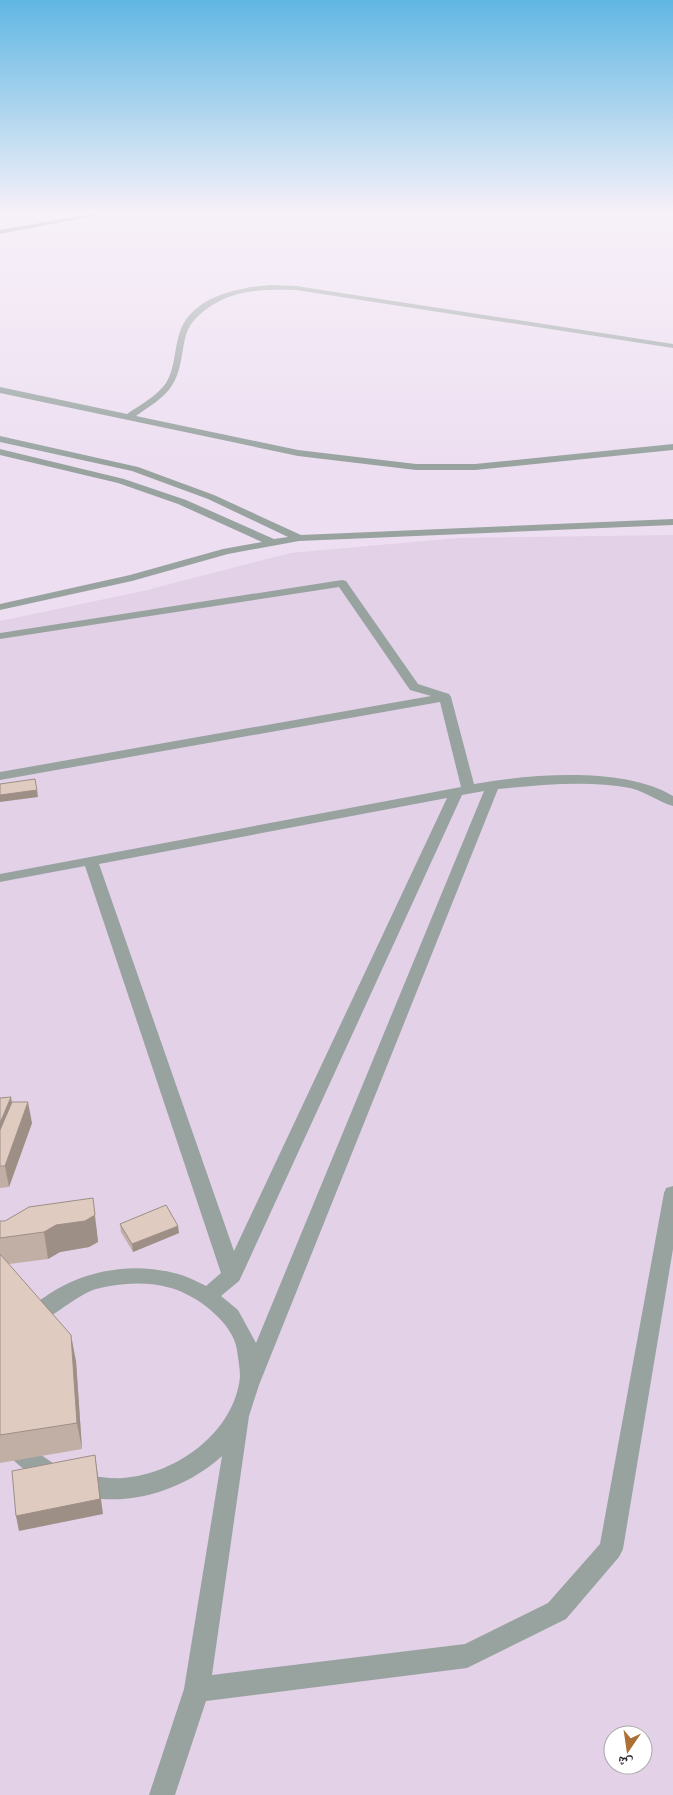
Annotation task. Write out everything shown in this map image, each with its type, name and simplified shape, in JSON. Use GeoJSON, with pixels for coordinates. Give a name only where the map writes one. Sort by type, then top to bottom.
{"type":"FeatureCollection","features":[{"type":"Feature","properties":{"kind":"street"},"geometry":{"type":"LineString","coordinates":[[128,418],[167,386],[180,360],[182,336],[189,320],[211,300],[222,296]]}},
{"type":"Feature","properties":{"kind":"street"},"geometry":{"type":"LineString","coordinates":[[346,296],[673,346]]}},
{"type":"Feature","properties":{"kind":"street"},"geometry":{"type":"LineString","coordinates":[[0,390],[298,453],[436,468],[494,466],[673,447]]}},
{"type":"Feature","properties":{"kind":"street"},"geometry":{"type":"LineString","coordinates":[[0,439],[135,469],[212,497],[299,538]]}},
{"type":"Feature","properties":{"kind":"street"},"geometry":{"type":"LineString","coordinates":[[0,452],[121,481],[182,502],[274,543]]}},
{"type":"Feature","properties":{"kind":"street"},"geometry":{"type":"LineString","coordinates":[[0,607],[132,578],[227,551],[299,538],[673,522]]}},
{"type":"Feature","properties":{"kind":"street"},"geometry":{"type":"LineString","coordinates":[[0,636],[342,582],[414,687],[445,697]]}},
{"type":"Feature","properties":{"kind":"street"},"geometry":{"type":"LineString","coordinates":[[0,776],[445,697]]}},
{"type":"Feature","properties":{"kind":"street"},"geometry":{"type":"LineString","coordinates":[[209,1295],[232,1274],[462,792],[445,697]]}},
{"type":"Feature","properties":{"kind":"street"},"geometry":{"type":"LineString","coordinates":[[0,878],[493,785],[556,780],[607,780],[651,790],[673,802]]}},
{"type":"Feature","properties":{"kind":"street"},"geometry":{"type":"LineString","coordinates":[[162,1795],[197,1689],[239,1417],[251,1382],[493,785]]}},
{"type":"Feature","properties":{"kind":"street"},"geometry":{"type":"LineString","coordinates":[[91,861],[232,1274]]}},
{"type":"Feature","properties":{"kind":"street"},"geometry":{"type":"LineString","coordinates":[[197,1689],[467,1656],[557,1611],[611,1549],[673,1193]]}},
{"type":"Feature","properties":{"kind":"street"},"geometry":{"type":"LineString","coordinates":[[16,1337],[27,1322],[58,1297],[96,1281],[136,1275],[174,1280],[209,1295],[234,1318],[248,1348],[251,1382]]}},
{"type":"Feature","properties":{"kind":"street"},"geometry":{"type":"LineString","coordinates":[[0,1410],[2,1425],[23,1456],[54,1478],[95,1489],[139,1487],[180,1472],[216,1448],[239,1417]]}},
{"type":"Feature","properties":{"kind":"shaded area"},"geometry":{"type":"Polygon","coordinates":[[[673,535],[673,1795],[0,1795],[0,621],[143,591],[290,553],[457,538],[673,535]]]}},
{"type":"Feature","properties":{"kind":"building"},"geometry":{"type":"Polygon","coordinates":[[[35,779],[37,790],[0,795],[0,784],[35,779]]]}},
{"type":"Feature","properties":{"kind":"building"},"geometry":{"type":"Polygon","coordinates":[[[11,1097],[0,1123],[0,1098],[11,1097]]]}},
{"type":"Feature","properties":{"kind":"building"},"geometry":{"type":"Polygon","coordinates":[[[12,1102],[28,1102],[5,1166],[0,1166],[0,1130],[12,1102]]]}},
{"type":"Feature","properties":{"kind":"building"},"geometry":{"type":"Polygon","coordinates":[[[93,1198],[95,1215],[85,1221],[56,1225],[44,1232],[0,1238],[0,1221],[5,1221],[29,1207],[93,1198]]]}},
{"type":"Feature","properties":{"kind":"building"},"geometry":{"type":"Polygon","coordinates":[[[166,1205],[178,1226],[132,1244],[120,1224],[166,1205]]]}},
{"type":"Feature","properties":{"kind":"building"},"geometry":{"type":"Polygon","coordinates":[[[0,1254],[71,1335],[77,1423],[0,1435],[0,1254]]]}},
{"type":"Feature","properties":{"kind":"building"},"geometry":{"type":"Polygon","coordinates":[[[95,1455],[100,1499],[16,1516],[12,1471],[95,1455]]]}}]}
